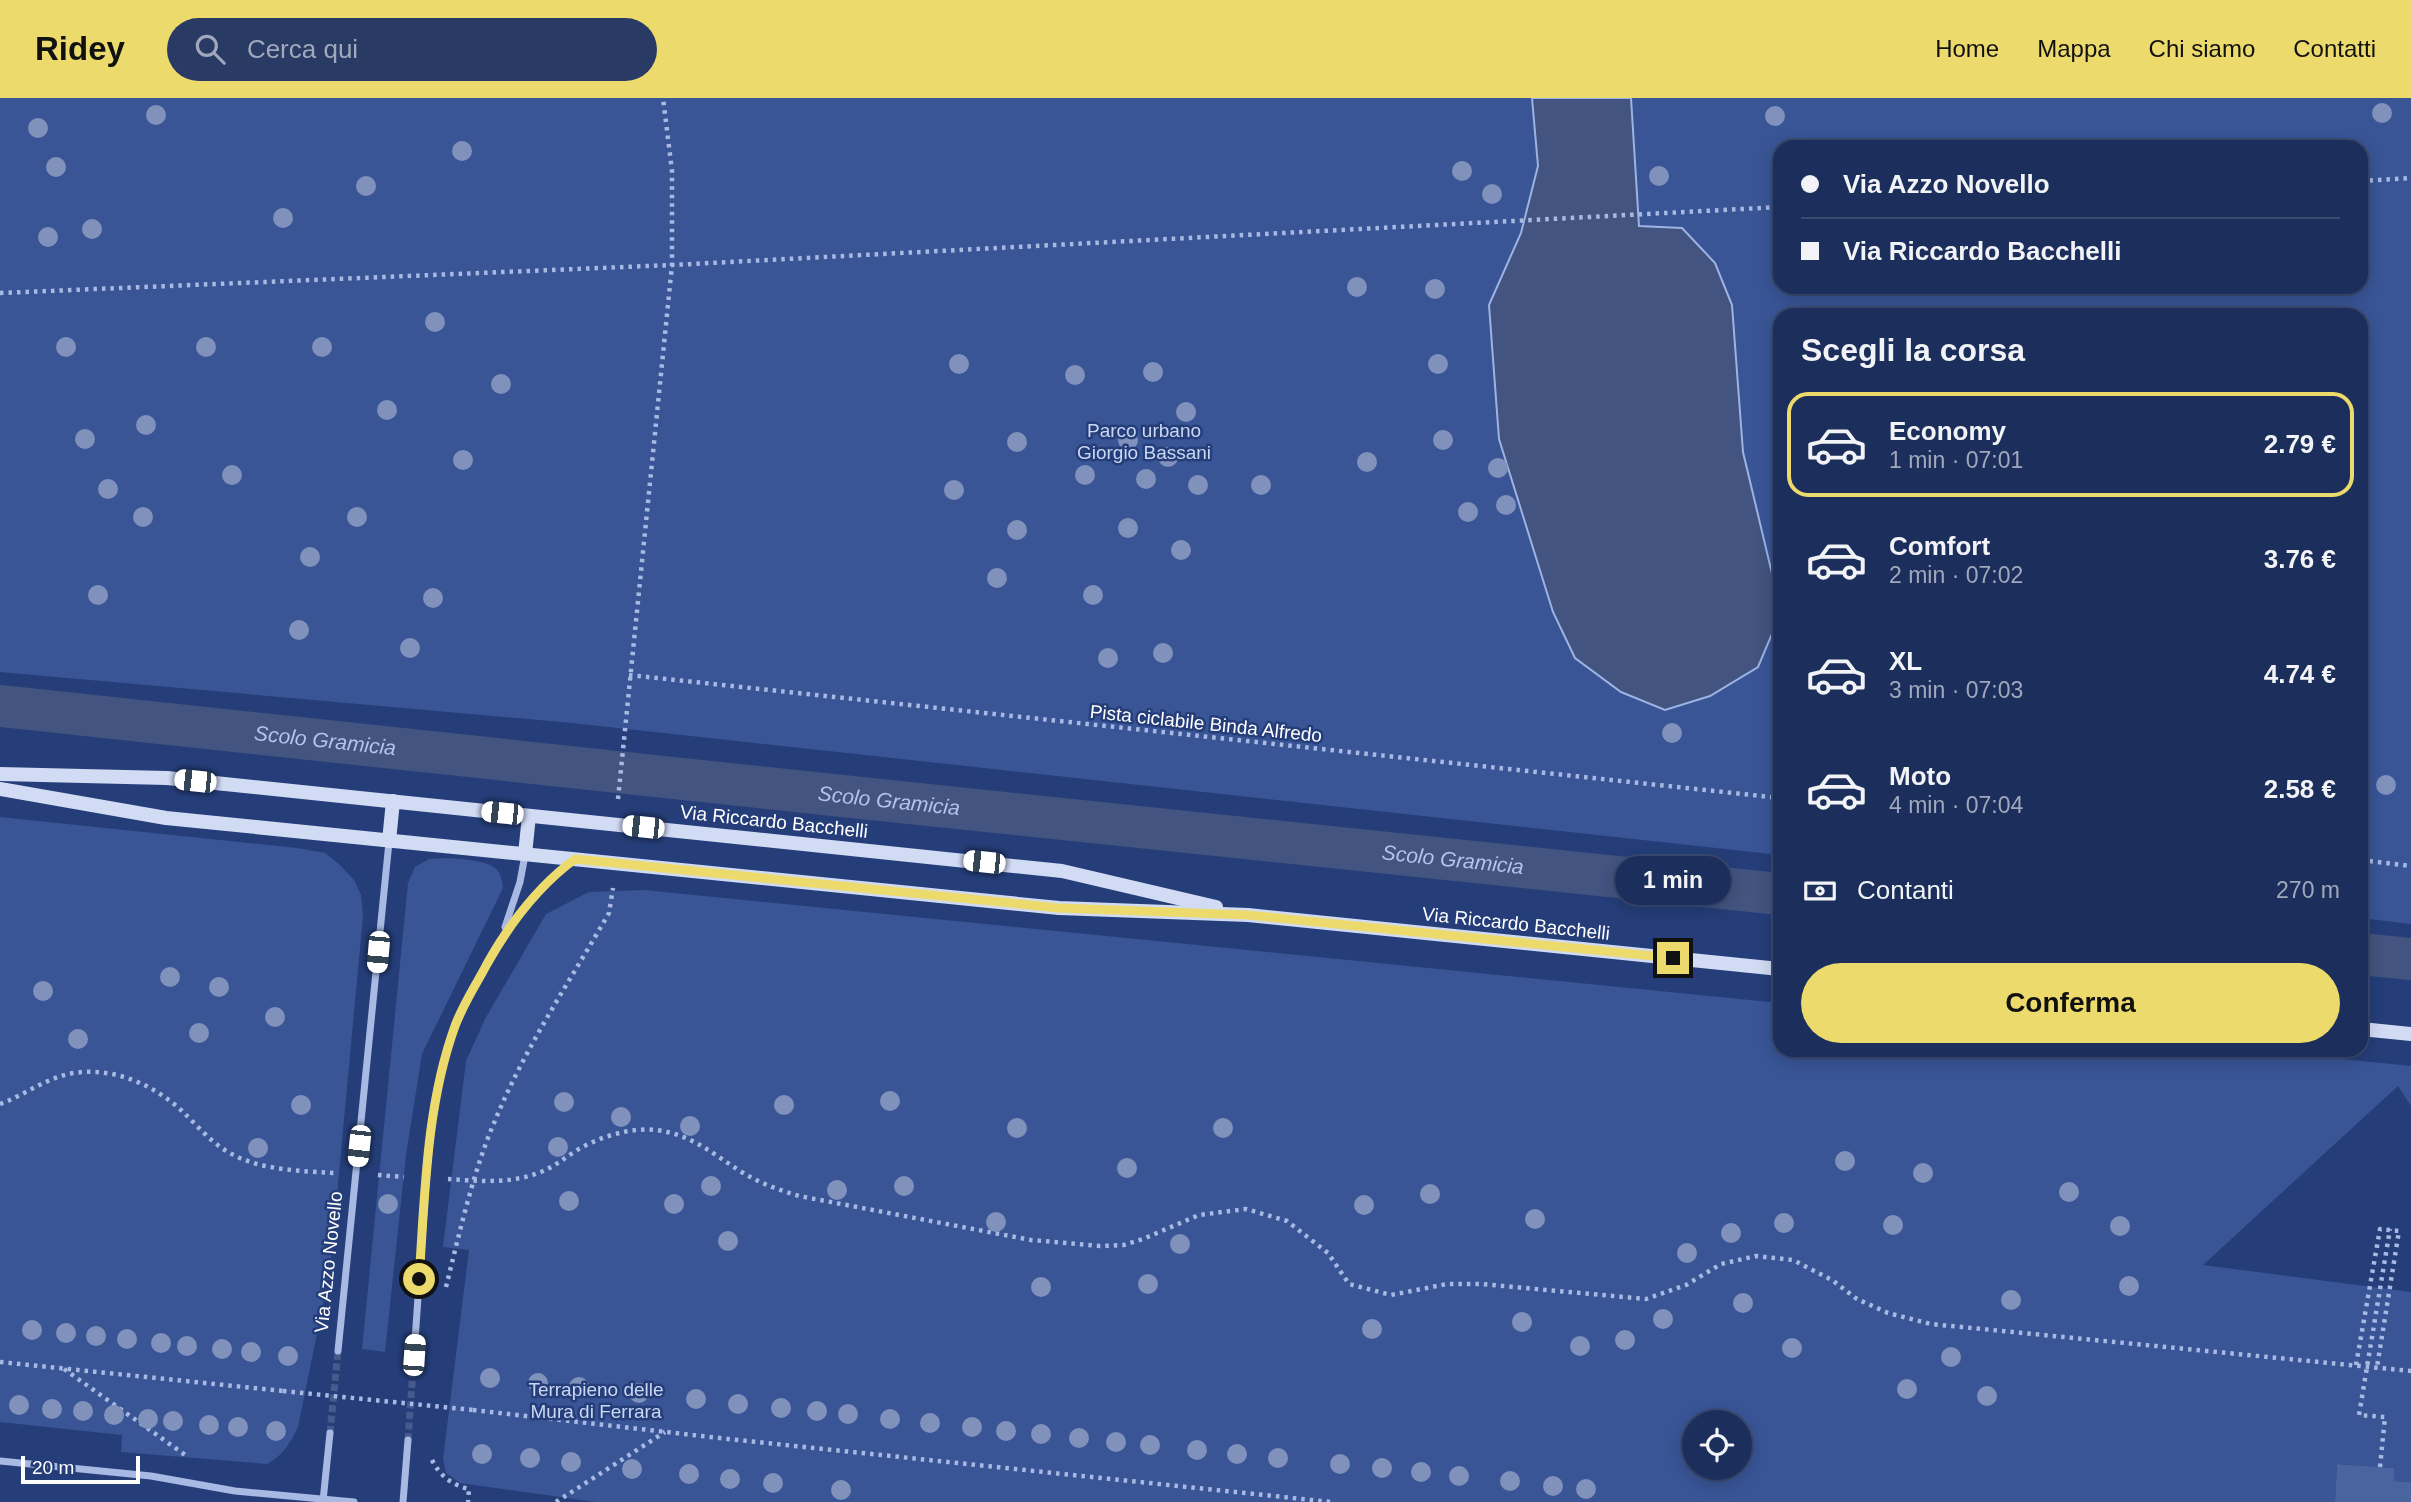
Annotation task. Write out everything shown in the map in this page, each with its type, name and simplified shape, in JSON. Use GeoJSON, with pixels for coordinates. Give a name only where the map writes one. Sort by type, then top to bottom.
{"type":"FeatureCollection","features":[{"type":"Feature","properties":{"kind":"main road","name":"Via Riccardo Bacchelli"},"geometry":{"type":"LineString","coordinates":[[0,774],[167,778],[1062,871],[1248,915]]}},
{"type":"Feature","properties":{"kind":"main road","name":"Via Riccardo Bacchelli"},"geometry":{"type":"LineString","coordinates":[[0,789],[166,818],[389,841],[1059,908],[1248,915],[1773,968]]}},
{"type":"Feature","properties":{"kind":"main road","name":"Via Azzo Novello"},"geometry":{"type":"LineString","coordinates":[[389,841],[393,801]]}},
{"type":"Feature","properties":{"kind":"main road"},"geometry":{"type":"LineString","coordinates":[[525,854],[529,816]]}},
{"type":"Feature","properties":{"kind":"main road"},"geometry":{"type":"LineString","coordinates":[[2368,1030],[2411,1034]]}},
{"type":"Feature","properties":{"kind":"street","name":"Via Azzo Novello"},"geometry":{"type":"LineString","coordinates":[[338,1351],[389,841]]}},
{"type":"Feature","properties":{"kind":"street"},"geometry":{"type":"LineString","coordinates":[[501,938],[520,883],[525,854]]}},
{"type":"Feature","properties":{"kind":"street"},"geometry":{"type":"LineString","coordinates":[[414,1355],[426,1178],[435,1100],[449,1045],[465,1004],[501,938],[527,903],[552,876],[575,859]]}},
{"type":"Feature","properties":{"kind":"street"},"geometry":{"type":"LineString","coordinates":[[323,1501],[330,1433]]}},
{"type":"Feature","properties":{"kind":"street"},"geometry":{"type":"LineString","coordinates":[[403,1502],[408,1440]]}},
{"type":"Feature","properties":{"kind":"street"},"geometry":{"type":"LineString","coordinates":[[0,1461],[151,1476],[235,1491],[354,1502]]}},
{"type":"Feature","properties":{"kind":"path"},"geometry":{"type":"LineString","coordinates":[[616,824],[672,265],[672,171],[663,98]]}},
{"type":"Feature","properties":{"kind":"path"},"geometry":{"type":"LineString","coordinates":[[2368,181],[2411,178]]}},
{"type":"Feature","properties":{"kind":"path"},"geometry":{"type":"LineString","coordinates":[[0,293],[672,265],[1773,207]]}},
{"type":"Feature","properties":{"kind":"path","name":"Pista ciclabile Binda Alfredo"},"geometry":{"type":"LineString","coordinates":[[629,675],[1773,797]]}},
{"type":"Feature","properties":{"kind":"path"},"geometry":{"type":"LineString","coordinates":[[2368,861],[2411,866]]}},
{"type":"Feature","properties":{"kind":"path"},"geometry":{"type":"LineString","coordinates":[[443,1297],[487,1141],[507,1094],[609,913],[616,863]]}},
{"type":"Feature","properties":{"kind":"path"},"geometry":{"type":"LineString","coordinates":[[0,1104],[61,1075],[94,1072],[111,1074],[132,1079],[158,1093],[231,1154],[258,1163],[302,1171]]}},
{"type":"Feature","properties":{"kind":"path"},"geometry":{"type":"LineString","coordinates":[[426,1178],[475,1181],[518,1179],[536,1174],[602,1138],[628,1131],[653,1129],[678,1134],[697,1142],[768,1186],[799,1196],[1031,1240],[1100,1246],[1124,1245],[1199,1215],[1246,1209],[1287,1221],[1328,1252],[1349,1283],[1391,1295],[1447,1284],[1481,1283],[1646,1299],[1686,1286],[1721,1264],[1756,1256],[1793,1260],[1832,1280],[1857,1299],[1888,1312],[1931,1324],[2411,1371]]}},
{"type":"Feature","properties":{"kind":"path"},"geometry":{"type":"LineString","coordinates":[[2356,1365],[2380,1229],[2390,1229],[2399,1231],[2377,1367]]}},
{"type":"Feature","properties":{"kind":"path"},"geometry":{"type":"LineString","coordinates":[[2380,1467],[2385,1417],[2359,1415],[2390,1229]]}},
{"type":"Feature","properties":{"kind":"path"},"geometry":{"type":"LineString","coordinates":[[0,1363],[473,1410],[1331,1502]]}},
{"type":"Feature","properties":{"kind":"path"},"geometry":{"type":"LineString","coordinates":[[63,1369],[192,1460]]}},
{"type":"Feature","properties":{"kind":"path"},"geometry":{"type":"LineString","coordinates":[[556,1502],[666,1432]]}},
{"type":"Feature","properties":{"kind":"path"},"geometry":{"type":"LineString","coordinates":[[431,1451],[432,1462],[441,1474],[454,1485],[469,1489],[468,1502]]}},
{"type":"Feature","properties":{"kind":"green space","name":"Parco urbano Giorgio Bassani"},"geometry":{"type":"Polygon","coordinates":[[[0,98],[1532,98],[1538,166],[1521,233],[1489,305],[1499,439],[1553,612],[1575,658],[1758,667],[1773,632],[1773,854],[572,723],[0,672],[0,98]]]}},
{"type":"Feature","properties":{"kind":"green space"},"geometry":{"type":"Polygon","coordinates":[[[1631,98],[2411,98],[2411,924],[2368,919],[2368,308],[1773,308],[1773,578],[1743,452],[1732,305],[1639,226],[1631,98]]]}},
{"type":"Feature","properties":{"kind":"green space"},"geometry":{"type":"Polygon","coordinates":[[[0,817],[325,853],[354,880],[361,895],[363,916],[330,1270],[298,1427],[282,1453],[267,1464],[121,1452],[122,1435],[0,1422],[0,817]]]}},
{"type":"Feature","properties":{"kind":"green space"},"geometry":{"type":"Polygon","coordinates":[[[429,859],[482,862],[499,872],[503,888],[422,1054],[406,1155],[385,1352],[362,1349],[408,883],[415,867],[429,859]]]}},
{"type":"Feature","properties":{"kind":"green space","name":"Terrapieno delle Mura di Ferrara"},"geometry":{"type":"Polygon","coordinates":[[[644,890],[1773,1002],[1773,1057],[2323,1057],[2411,1066],[2411,1106],[2398,1086],[2203,1265],[2411,1292],[2411,1482],[2394,1481],[2394,1468],[2337,1464],[2335,1502],[596,1502],[460,1483],[446,1473],[443,1459],[469,1250],[443,1247],[466,1061],[485,1019],[546,914],[589,892],[644,890]]]}},
{"type":"Feature","properties":{"kind":"shaded area"},"geometry":{"type":"Polygon","coordinates":[[[1532,98],[1631,98],[1639,226],[1682,228],[1715,263],[1732,305],[1743,452],[1773,578],[1773,632],[1758,667],[1710,696],[1665,710],[1621,692],[1575,658],[1553,612],[1499,439],[1489,305],[1521,233],[1538,166],[1532,98]]]}},
{"type":"Feature","properties":{"kind":"building"},"geometry":{"type":"Polygon","coordinates":[[[2337,1464],[2394,1468],[2394,1481],[2411,1482],[2411,1502],[2335,1502],[2337,1464]]]}},
{"type":"Feature","properties":{"kind":"waterway","name":"Scolo Gramicia"},"geometry":{"type":"LineString","coordinates":[[0,706],[1773,893]]}},
{"type":"Feature","properties":{"kind":"waterway","name":"Scolo Gramicia"},"geometry":{"type":"LineString","coordinates":[[2368,955],[2411,959]]}},
{"type":"Feature","properties":{"kind":"tunnel"},"geometry":{"type":"LineString","coordinates":[[330,1433],[338,1351]]}},
{"type":"Feature","properties":{"kind":"tunnel"},"geometry":{"type":"LineString","coordinates":[[408,1440],[414,1355]]}},
{"type":"Feature","properties":{"kind":"route"},"geometry":{"type":"LineString","coordinates":[[419,1279],[435,1100],[456,1024],[501,938],[527,903],[552,876],[575,859],[1059,908],[1248,915],[1673,958]]}}]}
